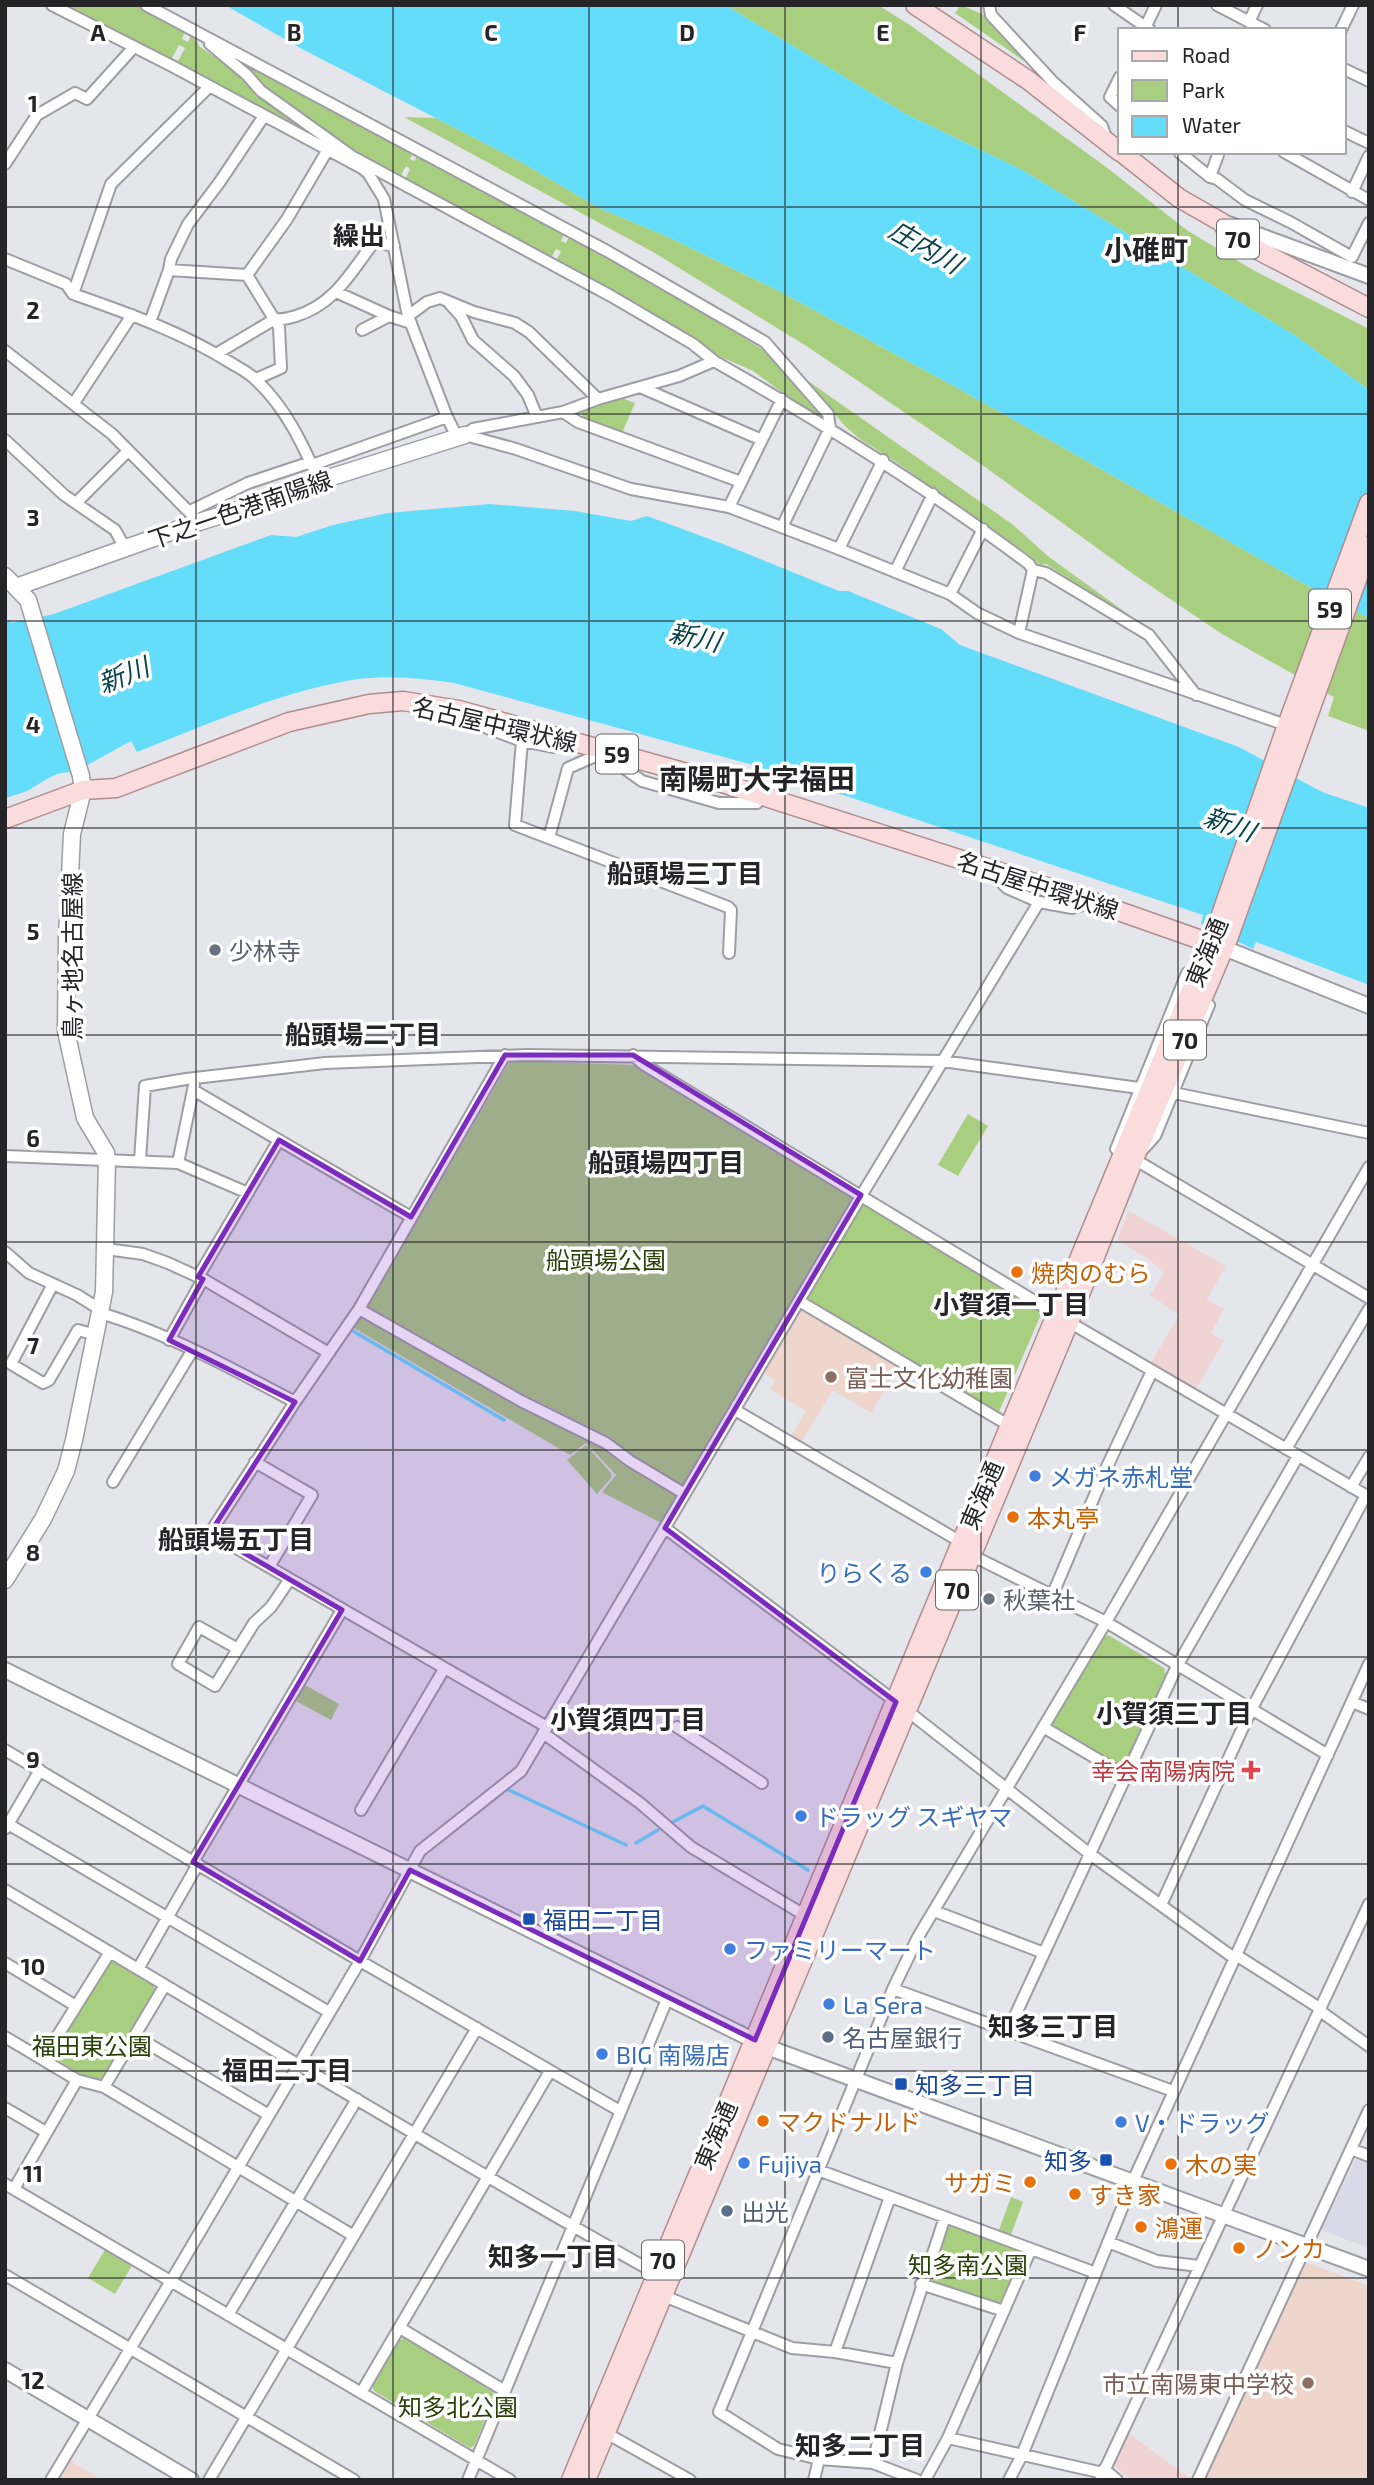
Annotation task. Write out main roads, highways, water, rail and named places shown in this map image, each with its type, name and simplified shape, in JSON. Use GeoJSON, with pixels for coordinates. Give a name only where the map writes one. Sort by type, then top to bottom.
{"type":"FeatureCollection","features":[{"type":"Feature","properties":{"kind":"main road","name":"70"},"geometry":{"type":"LineString","coordinates":[[915,5],[1028,80],[1116,148]]}},
{"type":"Feature","properties":{"kind":"main road","name":"70"},"geometry":{"type":"LineString","coordinates":[[1124,154],[1179,198],[1222,222],[1228,232],[1248,245],[1369,308]]}},
{"type":"Feature","properties":{"kind":"main road","name":"下之一色港南陽線"},"geometry":{"type":"LineString","coordinates":[[9,584],[125,548],[195,517],[269,500],[319,481],[461,436]]}},
{"type":"Feature","properties":{"kind":"main road","name":"東海通"},"geometry":{"type":"LineString","coordinates":[[571,2480],[657,2274],[761,2043],[1063,1318],[1134,1159],[1219,941],[1294,729],[1369,503]]}},
{"type":"Feature","properties":{"kind":"main road","name":"東海通"},"geometry":{"type":"LineString","coordinates":[[1294,729],[1369,546]]}},
{"type":"Feature","properties":{"kind":"main road"},"geometry":{"type":"LineString","coordinates":[[9,584],[28,600],[82,783]]}},
{"type":"Feature","properties":{"kind":"main road","name":"名古屋中環状線"},"geometry":{"type":"LineString","coordinates":[[5,819],[82,783],[116,788],[289,722],[369,704],[429,704],[569,740],[760,796],[1219,941]]}},
{"type":"Feature","properties":{"kind":"main road","name":"鳥ヶ地名古屋線"},"geometry":{"type":"LineString","coordinates":[[5,1580],[43,1519],[66,1471],[96,1335],[106,1249],[106,1153],[85,1118],[66,1031],[72,834],[82,783]]}},
{"type":"Feature","properties":{"kind":"main road","name":"東海通"},"geometry":{"type":"LineString","coordinates":[[966,1548],[1010,1426],[1063,1318],[1107,1193],[1219,941]]}},
{"type":"Feature","properties":{"kind":"main road","name":"東海通"},"geometry":{"type":"LineString","coordinates":[[586,2480],[664,2296],[761,2043],[806,1916],[901,1707]]}},
{"type":"Feature","properties":{"kind":"water","name":"庄内川"},"geometry":{"type":"Polygon","coordinates":[[[225,5],[725,5],[906,114],[1024,171],[1296,336],[1369,390],[1369,618],[779,291],[666,236],[599,208],[521,162],[302,49],[225,5]]]}},
{"type":"Feature","properties":{"kind":"water","name":"新川"},"geometry":{"type":"Polygon","coordinates":[[[490,504],[575,511],[631,521],[647,516],[839,591],[848,591],[941,629],[960,645],[1239,747],[1322,792],[1369,808],[1369,985],[1256,942],[1253,949],[1201,924],[1203,915],[753,765],[442,681],[370,678],[329,684],[246,709],[137,752],[131,741],[73,773],[57,774],[26,791],[5,798],[5,622],[54,614],[271,535],[296,537],[333,525],[388,513],[490,504]]]}},
{"type":"Feature","properties":{"kind":"waterway"},"geometry":{"type":"LineString","coordinates":[[353,1331],[504,1420]]}},
{"type":"Feature","properties":{"kind":"waterway"},"geometry":{"type":"LineString","coordinates":[[509,1790],[626,1845]]}},
{"type":"Feature","properties":{"kind":"waterway"},"geometry":{"type":"LineString","coordinates":[[673,1822],[703,1806],[808,1870]]}},
{"type":"Feature","properties":{"kind":"waterway"},"geometry":{"type":"LineString","coordinates":[[636,1843],[658,1830]]}},
{"type":"Feature","properties":{"kind":"place","name":"少林寺"},"geometry":{"type":"Point","coordinates":[215,950]}},
{"type":"Feature","properties":{"kind":"place","name":"焼肉のむら"},"geometry":{"type":"Point","coordinates":[1017,1272]}},
{"type":"Feature","properties":{"kind":"place","name":"富士文化幼稚園"},"geometry":{"type":"Point","coordinates":[831,1377]}},
{"type":"Feature","properties":{"kind":"place","name":"メガネ赤札堂"},"geometry":{"type":"Point","coordinates":[1035,1476]}},
{"type":"Feature","properties":{"kind":"place","name":"本丸亭"},"geometry":{"type":"Point","coordinates":[1013,1517]}},
{"type":"Feature","properties":{"kind":"place","name":"りらくる"},"geometry":{"type":"Point","coordinates":[926,1572]}},
{"type":"Feature","properties":{"kind":"place","name":"秋葉社"},"geometry":{"type":"Point","coordinates":[989,1599]}},
{"type":"Feature","properties":{"kind":"place","name":"幸会南陽病院"},"geometry":{"type":"Point","coordinates":[1251,1770]}},
{"type":"Feature","properties":{"kind":"place","name":"ドラッグ スギヤマ"},"geometry":{"type":"Point","coordinates":[801,1816]}},
{"type":"Feature","properties":{"kind":"place","name":"福田二丁目"},"geometry":{"type":"Point","coordinates":[529,1919]}},
{"type":"Feature","properties":{"kind":"place","name":"ファミリーマート"},"geometry":{"type":"Point","coordinates":[730,1949]}},
{"type":"Feature","properties":{"kind":"place","name":"La Sera"},"geometry":{"type":"Point","coordinates":[829,2004]}},
{"type":"Feature","properties":{"kind":"place","name":"名古屋銀行"},"geometry":{"type":"Point","coordinates":[828,2037]}},
{"type":"Feature","properties":{"kind":"place","name":"BIG 南陽店"},"geometry":{"type":"Point","coordinates":[602,2054]}},
{"type":"Feature","properties":{"kind":"place","name":"知多三丁目"},"geometry":{"type":"Point","coordinates":[901,2084]}},
{"type":"Feature","properties":{"kind":"place","name":"マクドナルド"},"geometry":{"type":"Point","coordinates":[763,2121]}},
{"type":"Feature","properties":{"kind":"place","name":"V・ドラッグ"},"geometry":{"type":"Point","coordinates":[1121,2122]}},
{"type":"Feature","properties":{"kind":"place","name":"知多"},"geometry":{"type":"Point","coordinates":[1106,2160]}},
{"type":"Feature","properties":{"kind":"place","name":"Fujiya"},"geometry":{"type":"Point","coordinates":[744,2163]}},
{"type":"Feature","properties":{"kind":"place","name":"木の実"},"geometry":{"type":"Point","coordinates":[1171,2164]}},
{"type":"Feature","properties":{"kind":"place","name":"サガミ"},"geometry":{"type":"Point","coordinates":[1030,2182]}},
{"type":"Feature","properties":{"kind":"place","name":"すき家"},"geometry":{"type":"Point","coordinates":[1075,2194]}},
{"type":"Feature","properties":{"kind":"place","name":"出光"},"geometry":{"type":"Point","coordinates":[727,2211]}},
{"type":"Feature","properties":{"kind":"place","name":"鴻運"},"geometry":{"type":"Point","coordinates":[1141,2227]}},
{"type":"Feature","properties":{"kind":"place","name":"ノンカ"},"geometry":{"type":"Point","coordinates":[1239,2248]}},
{"type":"Feature","properties":{"kind":"place","name":"市立南陽東中学校"},"geometry":{"type":"Point","coordinates":[1308,2383]}},
{"type":"Feature","properties":{"kind":"district","name":"繰出"},"geometry":{"type":"Point","coordinates":[359,234]}},
{"type":"Feature","properties":{"kind":"district","name":"小碓町"},"geometry":{"type":"Point","coordinates":[1146,249]}},
{"type":"Feature","properties":{"kind":"district","name":"南陽町大字福田"},"geometry":{"type":"Point","coordinates":[757,778]}},
{"type":"Feature","properties":{"kind":"district","name":"船頭場三丁目"},"geometry":{"type":"Point","coordinates":[685,872]}},
{"type":"Feature","properties":{"kind":"district","name":"船頭場二丁目"},"geometry":{"type":"Point","coordinates":[363,1033]}},
{"type":"Feature","properties":{"kind":"district","name":"船頭場四丁目"},"geometry":{"type":"Point","coordinates":[666,1161]}},
{"type":"Feature","properties":{"kind":"district","name":"小賀須一丁目"},"geometry":{"type":"Point","coordinates":[1011,1303]}},
{"type":"Feature","properties":{"kind":"district","name":"船頭場五丁目"},"geometry":{"type":"Point","coordinates":[236,1538]}},
{"type":"Feature","properties":{"kind":"district","name":"小賀須三丁目"},"geometry":{"type":"Point","coordinates":[1174,1712]}},
{"type":"Feature","properties":{"kind":"district","name":"小賀須四丁目"},"geometry":{"type":"Point","coordinates":[628,1718]}},
{"type":"Feature","properties":{"kind":"district","name":"知多三丁目"},"geometry":{"type":"Point","coordinates":[1053,2025]}},
{"type":"Feature","properties":{"kind":"district","name":"福田二丁目"},"geometry":{"type":"Point","coordinates":[287,2069]}},
{"type":"Feature","properties":{"kind":"district","name":"知多一丁目"},"geometry":{"type":"Point","coordinates":[553,2255]}},
{"type":"Feature","properties":{"kind":"district","name":"知多二丁目"},"geometry":{"type":"Point","coordinates":[860,2444]}},
{"type":"Feature","properties":{"kind":"park label","name":"船頭場公園"},"geometry":{"type":"Point","coordinates":[606,1259]}},
{"type":"Feature","properties":{"kind":"park label","name":"福田東公園"},"geometry":{"type":"Point","coordinates":[92,2045]}},
{"type":"Feature","properties":{"kind":"park label","name":"知多南公園"},"geometry":{"type":"Point","coordinates":[968,2264]}},
{"type":"Feature","properties":{"kind":"park label","name":"知多北公園"},"geometry":{"type":"Point","coordinates":[458,2406]}}]}
